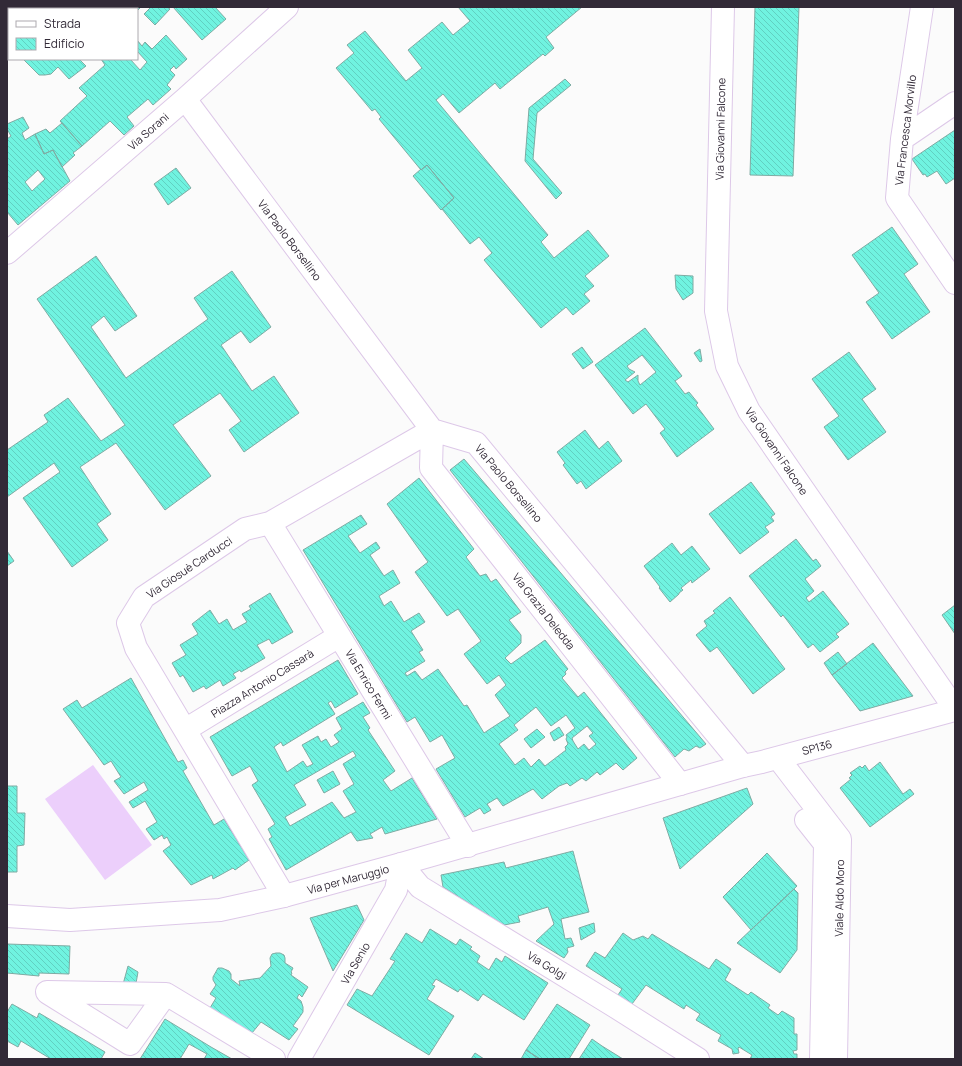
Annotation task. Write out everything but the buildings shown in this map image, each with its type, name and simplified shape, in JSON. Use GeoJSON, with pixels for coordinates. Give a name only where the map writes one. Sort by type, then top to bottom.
{"type":"FeatureCollection","features":[{"type":"Feature","properties":{"kind":"street","name":"Via Sorani"},"geometry":{"type":"LineString","coordinates":[[7,252],[185,99],[287,7]]}},
{"type":"Feature","properties":{"kind":"street","name":"Via Giovanni Falcone"},"geometry":{"type":"LineString","coordinates":[[722,7],[716,311],[727,366],[748,411],[955,710]]}},
{"type":"Feature","properties":{"kind":"street","name":"Via Francesca Morvillo"},"geometry":{"type":"LineString","coordinates":[[922,7],[902,139],[896,198],[955,283]]}},
{"type":"Feature","properties":{"kind":"street","name":"Via Paolo Borsellino"},"geometry":{"type":"LineString","coordinates":[[185,99],[432,430],[476,443],[761,762]]}},
{"type":"Feature","properties":{"kind":"street"},"geometry":{"type":"LineString","coordinates":[[902,139],[955,104]]}},
{"type":"Feature","properties":{"kind":"street","name":"Via Giosuè Carducci"},"geometry":{"type":"LineString","coordinates":[[284,896],[136,648],[128,623],[144,597],[245,529],[270,523],[432,430]]}},
{"type":"Feature","properties":{"kind":"street","name":"Via Grazia Deledda"},"geometry":{"type":"LineString","coordinates":[[432,430],[431,468],[680,784]]}},
{"type":"Feature","properties":{"kind":"street","name":"Via Enrico Fermi"},"geometry":{"type":"LineString","coordinates":[[270,523],[468,846]]}},
{"type":"Feature","properties":{"kind":"street","name":"Piazza Antonio Cassarà"},"geometry":{"type":"LineString","coordinates":[[185,730],[339,636]]}},
{"type":"Feature","properties":{"kind":"street","name":"SP136"},"geometry":{"type":"LineString","coordinates":[[680,784],[955,710]]}},
{"type":"Feature","properties":{"kind":"street","name":"Viale Aldo Moro"},"geometry":{"type":"LineString","coordinates":[[761,762],[825,844],[821,1059]]}},
{"type":"Feature","properties":{"kind":"street","name":"Viale Aldo Moro"},"geometry":{"type":"LineString","coordinates":[[761,762],[840,839],[836,1059]]}},
{"type":"Feature","properties":{"kind":"street","name":"Via per Maruggio"},"geometry":{"type":"LineString","coordinates":[[7,916],[70,920],[220,910],[284,896],[468,846],[680,784]]}},
{"type":"Feature","properties":{"kind":"street","name":"Via Senio"},"geometry":{"type":"LineString","coordinates":[[300,1059],[396,890],[402,864]]}},
{"type":"Feature","properties":{"kind":"street","name":"Via Golgi"},"geometry":{"type":"LineString","coordinates":[[402,864],[420,887],[698,1059]]}},
{"type":"Feature","properties":{"kind":"street"},"geometry":{"type":"LineString","coordinates":[[166,994],[130,1044],[47,992],[166,994],[274,1059]]}},
{"type":"Feature","properties":{"kind":"shaded area"},"geometry":{"type":"Polygon","coordinates":[[[93,765],[152,845],[105,880],[45,799],[93,765]]]}}]}
